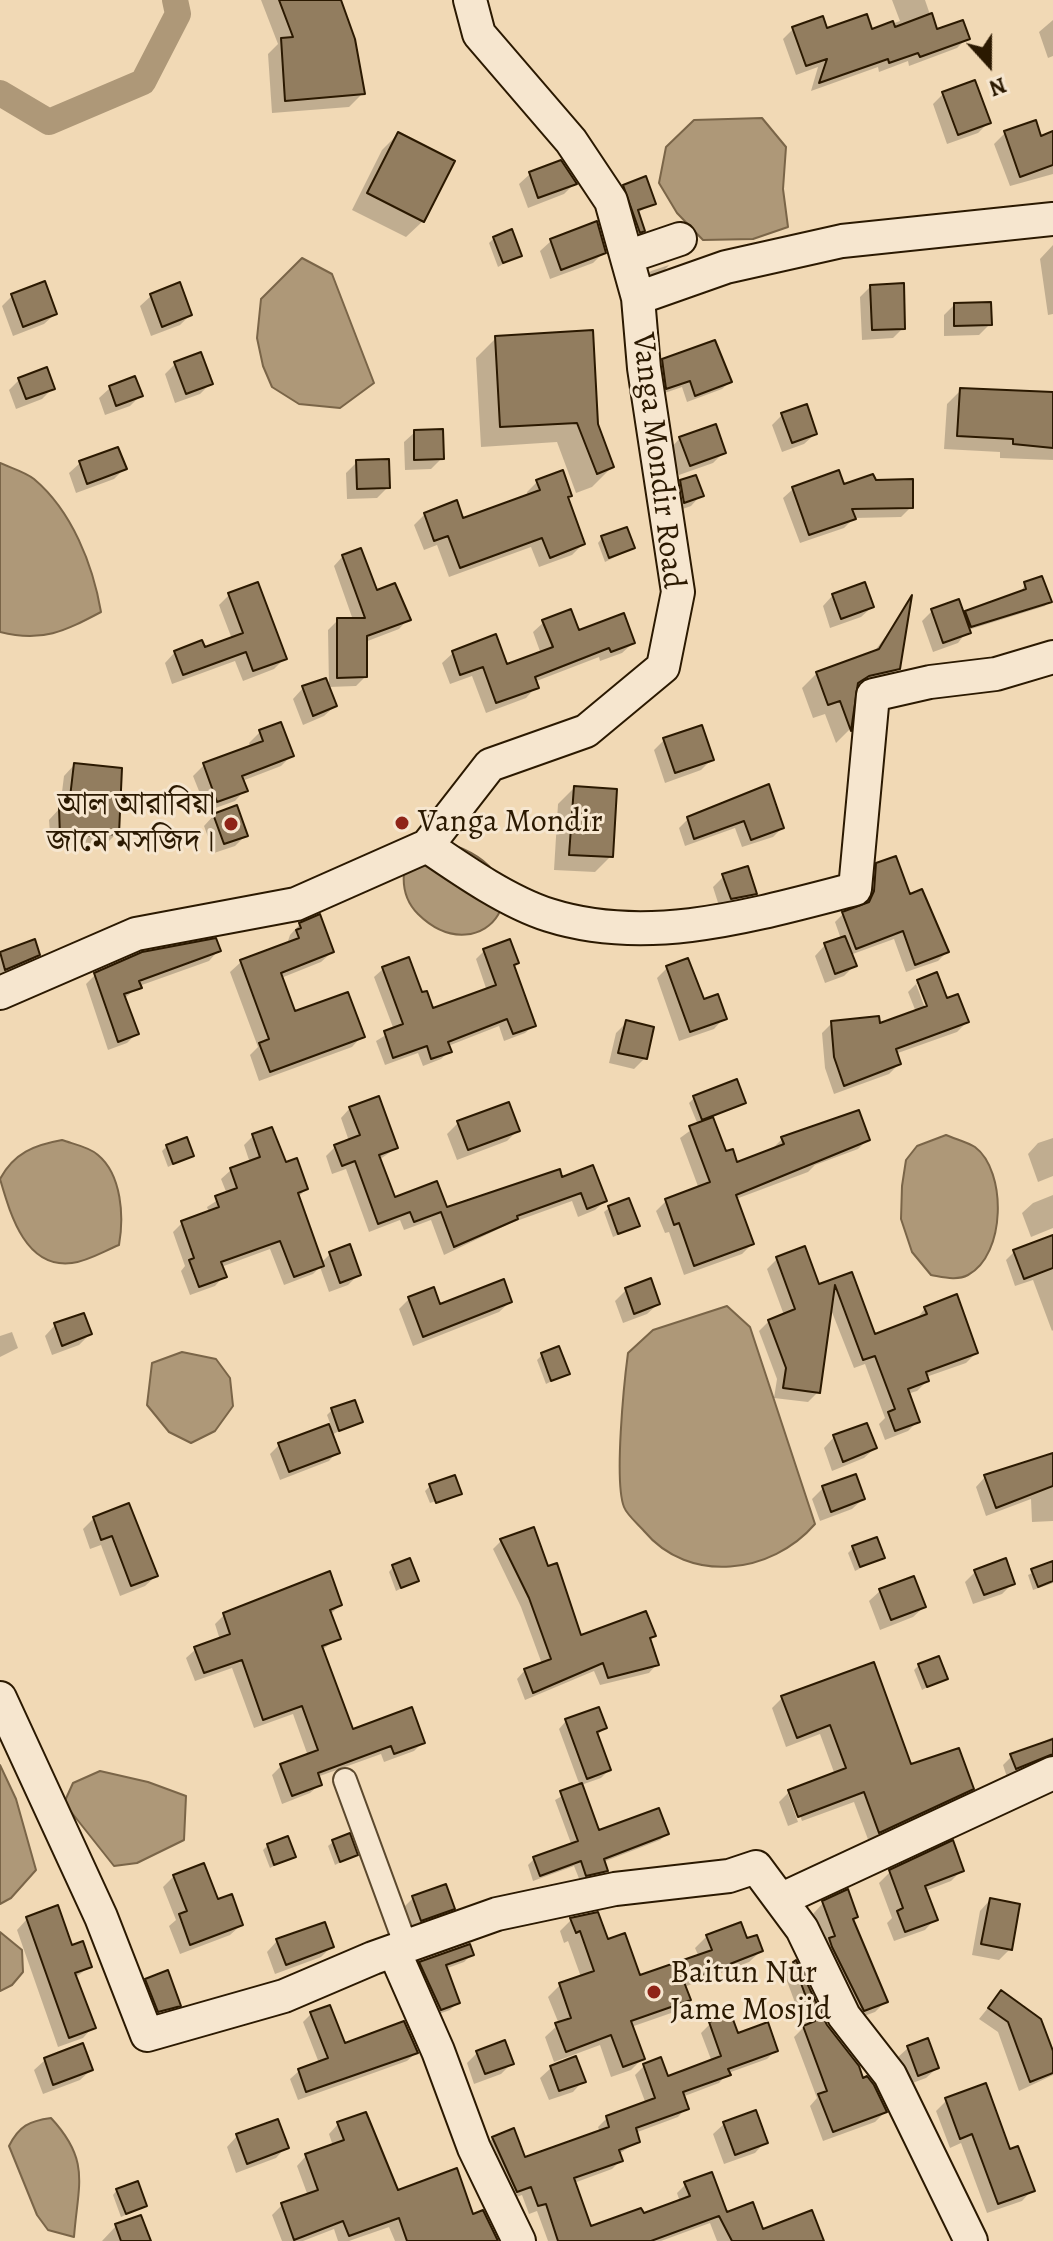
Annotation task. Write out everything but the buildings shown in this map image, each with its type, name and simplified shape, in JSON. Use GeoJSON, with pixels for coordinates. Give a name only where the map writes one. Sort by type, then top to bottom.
{"type":"FeatureCollection","features":[{"type":"Feature","properties":{"kind":"street","name":"Vanga Mondir Road"},"geometry":{"type":"LineString","coordinates":[[427,846],[490,765],[586,731],[663,667],[678,592],[644,368],[638,298],[611,201],[571,141],[479,34],[470,0]]}},
{"type":"Feature","properties":{"kind":"street"},"geometry":{"type":"LineString","coordinates":[[638,298],[726,267],[842,241],[1053,219]]}},
{"type":"Feature","properties":{"kind":"street"},"geometry":{"type":"LineString","coordinates":[[627,257],[680,239]]}},
{"type":"Feature","properties":{"kind":"street"},"geometry":{"type":"LineString","coordinates":[[0,993],[136,934],[296,904],[427,846],[466,873],[548,915],[630,930],[741,919],[855,889],[873,695],[930,682],[996,674],[1053,657]]}},
{"type":"Feature","properties":{"kind":"street"},"geometry":{"type":"LineString","coordinates":[[0,1698],[101,1917],[147,2035],[284,1996],[400,1948],[497,1914],[615,1889],[729,1876],[756,1867],[782,1899],[821,1964],[844,2016],[890,2075],[971,2241]]}},
{"type":"Feature","properties":{"kind":"street"},"geometry":{"type":"LineString","coordinates":[[782,1899],[1053,1773]]}},
{"type":"Feature","properties":{"kind":"street"},"geometry":{"type":"LineString","coordinates":[[345,1780],[400,1948],[474,2148],[519,2241]]}},
{"type":"Feature","properties":{"kind":"shaded area"},"geometry":{"type":"Polygon","coordinates":[[[762,118],[786,147],[783,189],[788,227],[753,239],[703,240],[677,213],[659,183],[666,147],[694,120],[762,118]]]}},
{"type":"Feature","properties":{"kind":"shaded area"},"geometry":{"type":"Polygon","coordinates":[[[302,258],[332,274],[374,383],[340,408],[299,404],[272,387],[263,366],[257,338],[261,299],[302,258]]]}},
{"type":"Feature","properties":{"kind":"shaded area"},"geometry":{"type":"Polygon","coordinates":[[[0,463],[34,479],[70,523],[86,558],[101,612],[76,625],[41,636],[0,632],[0,463]]]}},
{"type":"Feature","properties":{"kind":"shaded area"},"geometry":{"type":"Polygon","coordinates":[[[444,842],[478,857],[497,877],[503,897],[498,915],[485,928],[466,935],[442,931],[418,914],[406,894],[404,873],[407,857],[444,842]]]}},
{"type":"Feature","properties":{"kind":"shaded area"},"geometry":{"type":"Polygon","coordinates":[[[946,1135],[975,1147],[993,1174],[997,1193],[998,1212],[990,1250],[981,1265],[959,1278],[931,1275],[912,1252],[901,1219],[906,1160],[917,1146],[946,1135]]]}},
{"type":"Feature","properties":{"kind":"shaded area"},"geometry":{"type":"Polygon","coordinates":[[[62,1140],[91,1150],[106,1163],[117,1185],[121,1209],[119,1245],[72,1263],[56,1263],[31,1248],[15,1222],[0,1179],[18,1157],[42,1145],[62,1140]]]}},
{"type":"Feature","properties":{"kind":"shaded area"},"geometry":{"type":"Polygon","coordinates":[[[727,1306],[750,1327],[815,1524],[797,1541],[776,1554],[754,1562],[707,1566],[684,1560],[663,1548],[625,1510],[620,1477],[624,1386],[628,1353],[653,1330],[727,1306]]]}},
{"type":"Feature","properties":{"kind":"shaded area"},"geometry":{"type":"Polygon","coordinates":[[[182,1352],[216,1359],[230,1378],[233,1406],[215,1431],[191,1443],[169,1432],[147,1405],[152,1363],[182,1352]]]}},
{"type":"Feature","properties":{"kind":"shaded area"},"geometry":{"type":"Polygon","coordinates":[[[0,1765],[16,1799],[36,1870],[11,1898],[0,1904],[0,1765]]]}},
{"type":"Feature","properties":{"kind":"shaded area"},"geometry":{"type":"Polygon","coordinates":[[[100,1771],[148,1782],[186,1796],[184,1840],[137,1863],[114,1866],[64,1803],[73,1783],[100,1771]]]}},
{"type":"Feature","properties":{"kind":"shaded area"},"geometry":{"type":"Polygon","coordinates":[[[0,1932],[22,1950],[23,1972],[12,1985],[0,1991],[0,1932]]]}},
{"type":"Feature","properties":{"kind":"shaded area"},"geometry":{"type":"Polygon","coordinates":[[[51,2118],[64,2133],[77,2161],[79,2187],[74,2237],[48,2230],[37,2215],[9,2146],[26,2126],[51,2118]]]}},
{"type":"Feature","properties":{"kind":"waterway"},"geometry":{"type":"LineString","coordinates":[[0,93],[49,122],[143,82],[178,14],[175,0]]}},
{"type":"Feature","properties":{"kind":"place","name":"Vanga Mondir"},"geometry":{"type":"Point","coordinates":[402,823]}},
{"type":"Feature","properties":{"kind":"place","name":"আল আরাবিয়া জামে মসজিদ।"},"geometry":{"type":"Point","coordinates":[231,824]}},
{"type":"Feature","properties":{"kind":"place","name":"Baitun Nur Jame Mosjid"},"geometry":{"type":"Point","coordinates":[654,1992]}}]}
